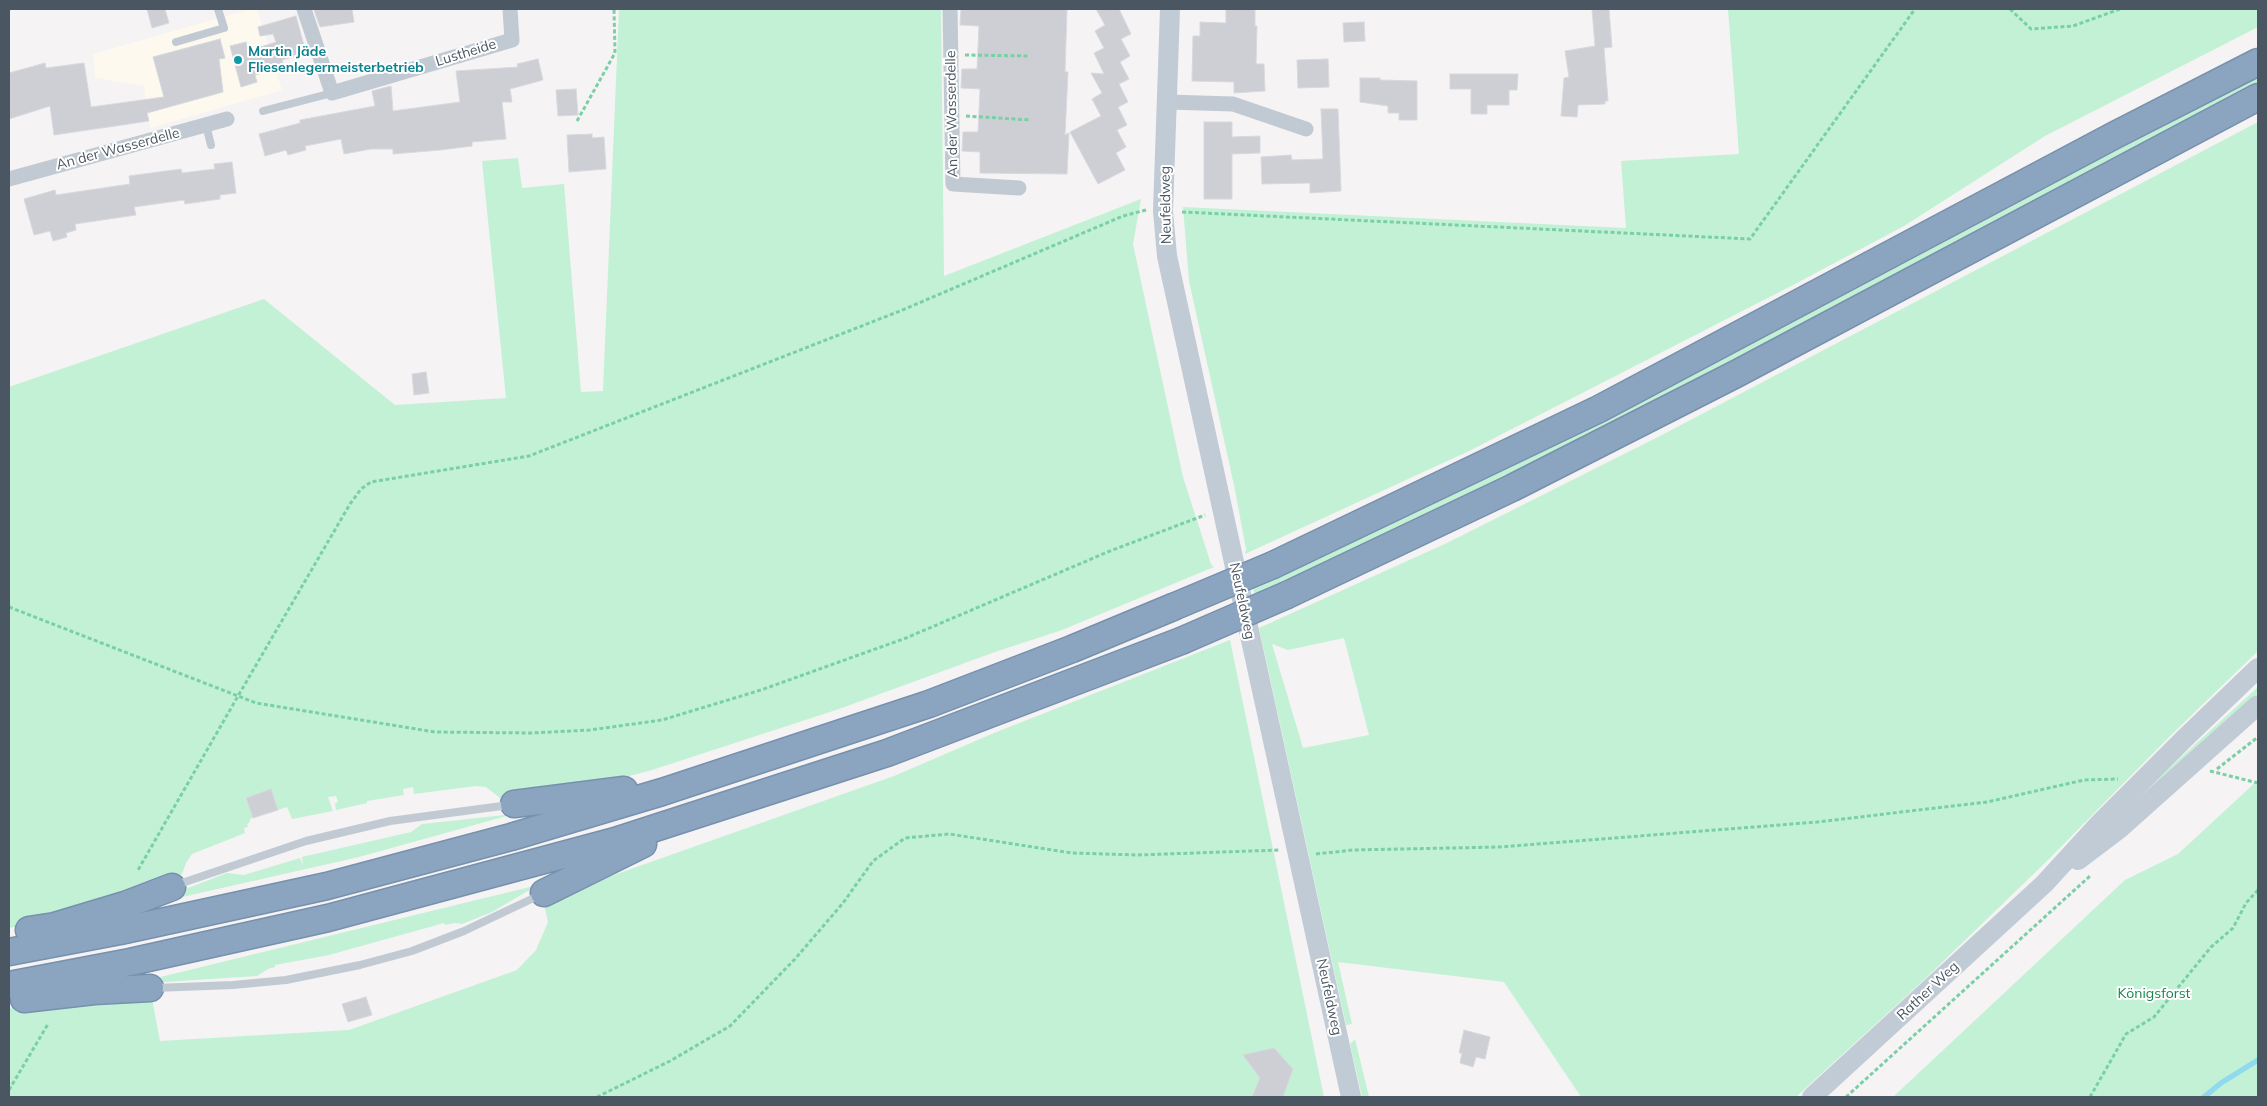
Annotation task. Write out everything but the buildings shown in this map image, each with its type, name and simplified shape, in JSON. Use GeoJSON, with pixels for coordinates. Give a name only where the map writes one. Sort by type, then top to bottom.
{"type":"FeatureCollection","features":[{"type":"Feature","properties":{"kind":"highway"},"geometry":{"type":"LineString","coordinates":[[9,952],[120,932],[327,886],[511,837],[709,778],[929,704],[1072,650],[1273,565],[1599,409],[2258,62]]}},
{"type":"Feature","properties":{"kind":"highway"},"geometry":{"type":"LineString","coordinates":[[9,985],[130,962],[328,918],[524,866],[697,816],[887,754],[1181,641],[1287,594],[1512,488],[1727,378],[2258,97]]}},
{"type":"Feature","properties":{"kind":"highway"},"geometry":{"type":"LineString","coordinates":[[514,804],[709,778]]}},
{"type":"Feature","properties":{"kind":"highway"},"geometry":{"type":"LineString","coordinates":[[544,893],[697,816]]}},
{"type":"Feature","properties":{"kind":"highway"},"geometry":{"type":"LineString","coordinates":[[9,934],[56,926],[124,905],[172,886]]}},
{"type":"Feature","properties":{"kind":"highway"},"geometry":{"type":"LineString","coordinates":[[9,1001],[94,991],[150,988]]}},
{"type":"Feature","properties":{"kind":"main road","name":"Neufeldweg"},"geometry":{"type":"LineString","coordinates":[[1170,9],[1167,102],[1154,210],[1165,240],[1172,281],[1351,1097]]}},
{"type":"Feature","properties":{"kind":"main road","name":"Rather Weg"},"geometry":{"type":"LineString","coordinates":[[1812,1097],[2044,884],[2099,824],[2258,668]]}},
{"type":"Feature","properties":{"kind":"main road","name":"Rather Weg"},"geometry":{"type":"LineString","coordinates":[[2044,884],[2119,829],[2258,705]]}},
{"type":"Feature","properties":{"kind":"street"},"geometry":{"type":"LineString","coordinates":[[304,9],[332,93]]}},
{"type":"Feature","properties":{"kind":"street","name":"Lustheide"},"geometry":{"type":"LineString","coordinates":[[332,93],[512,40],[510,9]]}},
{"type":"Feature","properties":{"kind":"street","name":"An der Wasserdelle"},"geometry":{"type":"LineString","coordinates":[[950,9],[954,184],[1019,188]]}},
{"type":"Feature","properties":{"kind":"street"},"geometry":{"type":"LineString","coordinates":[[1167,102],[1233,104],[1306,129]]}},
{"type":"Feature","properties":{"kind":"street","name":"An der Wasserdelle"},"geometry":{"type":"LineString","coordinates":[[9,179],[227,119]]}},
{"type":"Feature","properties":{"kind":"lane"},"geometry":{"type":"LineString","coordinates":[[176,42],[224,28],[218,9]]}},
{"type":"Feature","properties":{"kind":"lane"},"geometry":{"type":"LineString","coordinates":[[263,111],[332,93]]}},
{"type":"Feature","properties":{"kind":"lane"},"geometry":{"type":"LineString","coordinates":[[206,125],[211,145]]}},
{"type":"Feature","properties":{"kind":"lane"},"geometry":{"type":"LineString","coordinates":[[172,886],[306,841],[371,825],[514,804]]}},
{"type":"Feature","properties":{"kind":"lane"},"geometry":{"type":"LineString","coordinates":[[150,988],[233,986],[286,980],[360,965],[464,932],[544,893]]}},
{"type":"Feature","properties":{"kind":"path"},"geometry":{"type":"LineString","coordinates":[[577,121],[615,53],[614,9]]}},
{"type":"Feature","properties":{"kind":"path"},"geometry":{"type":"LineString","coordinates":[[138,870],[350,504],[361,489],[371,482],[529,456],[900,311],[1123,216],[1154,210],[1750,238],[1915,9]]}},
{"type":"Feature","properties":{"kind":"path"},"geometry":{"type":"LineString","coordinates":[[2010,9],[2031,29],[2073,26],[2120,9]]}},
{"type":"Feature","properties":{"kind":"path"},"geometry":{"type":"LineString","coordinates":[[951,55],[1030,56]]}},
{"type":"Feature","properties":{"kind":"path"},"geometry":{"type":"LineString","coordinates":[[951,116],[1031,120]]}},
{"type":"Feature","properties":{"kind":"path"},"geometry":{"type":"LineString","coordinates":[[9,607],[256,703],[435,732],[532,733],[590,730],[662,720],[761,690],[906,638],[1156,532],[1222,510]]}},
{"type":"Feature","properties":{"kind":"path"},"geometry":{"type":"LineString","coordinates":[[2207,778],[2258,737]]}},
{"type":"Feature","properties":{"kind":"path"},"geometry":{"type":"LineString","coordinates":[[2214,772],[2258,783]]}},
{"type":"Feature","properties":{"kind":"path"},"geometry":{"type":"LineString","coordinates":[[597,1097],[670,1061],[730,1026],[796,959],[843,903],[873,861],[904,838],[949,834],[1072,853],[1138,855],[1298,853],[1500,846],[1817,822],[1987,802],[2084,780],[2125,779]]}},
{"type":"Feature","properties":{"kind":"path"},"geometry":{"type":"LineString","coordinates":[[1846,1097],[2093,873]]}},
{"type":"Feature","properties":{"kind":"path"},"geometry":{"type":"LineString","coordinates":[[2090,1097],[2126,1034],[2154,1017],[2211,947],[2233,928],[2246,903],[2258,890]]}},
{"type":"Feature","properties":{"kind":"path"},"geometry":{"type":"LineString","coordinates":[[9,1090],[48,1024]]}},
{"type":"Feature","properties":{"kind":"shaded area"},"geometry":{"type":"Polygon","coordinates":[[[251,9],[257,9],[282,90],[150,128],[144,86],[95,78],[93,54],[251,9]]]}},
{"type":"Feature","properties":{"kind":"green space"},"geometry":{"type":"Polygon","coordinates":[[[619,9],[941,9],[944,276],[1141,199],[1133,244],[1183,477],[1211,564],[1214,567],[1062,630],[995,652],[839,709],[652,770],[595,785],[516,798],[500,798],[486,787],[476,786],[414,794],[413,787],[403,789],[404,795],[367,801],[367,803],[336,810],[335,803],[338,802],[336,796],[328,797],[333,811],[292,819],[287,807],[278,810],[271,790],[246,798],[253,818],[247,824],[248,827],[244,828],[245,833],[192,854],[182,874],[135,893],[50,919],[9,928],[9,387],[264,299],[395,405],[506,398],[482,161],[518,158],[522,188],[564,184],[581,392],[603,391],[619,9]]]}},
{"type":"Feature","properties":{"kind":"green space"},"geometry":{"type":"Polygon","coordinates":[[[1728,9],[2258,9],[2258,27],[2045,136],[1904,226],[1795,284],[1469,451],[1245,554],[1246,549],[1234,485],[1189,281],[1183,207],[1626,228],[1621,161],[1739,154],[1728,9]]]}},
{"type":"Feature","properties":{"kind":"green space"},"geometry":{"type":"Polygon","coordinates":[[[2258,76],[2258,85],[1826,314],[1458,502],[1255,595],[1252,586],[1380,529],[1603,421],[2258,76]]]}},
{"type":"Feature","properties":{"kind":"green space"},"geometry":{"type":"Polygon","coordinates":[[[2258,122],[2258,651],[2170,736],[2050,858],[1927,977],[1796,1097],[1581,1097],[1504,982],[1338,962],[1352,1024],[1346,1025],[1259,628],[1447,543],[1660,436],[2258,122]],[[1344,638],[1288,650],[1272,644],[1303,748],[1369,735],[1344,638]]]}},
{"type":"Feature","properties":{"kind":"green space"},"geometry":{"type":"Polygon","coordinates":[[[1230,640],[1324,1097],[9,1097],[9,1008],[140,982],[538,885],[492,912],[462,924],[445,925],[444,923],[329,955],[275,965],[275,967],[257,976],[149,983],[160,1041],[349,1030],[517,970],[536,950],[548,922],[544,904],[549,898],[894,776],[994,733],[1230,640]]]}},
{"type":"Feature","properties":{"kind":"green space"},"geometry":{"type":"Polygon","coordinates":[[[2258,687],[2258,693],[2146,793],[2144,791],[2258,687]]]}},
{"type":"Feature","properties":{"kind":"green space","name":"Königsforst"},"geometry":{"type":"Polygon","coordinates":[[[2258,780],[2258,1097],[1893,1097],[2125,880],[2178,854],[2258,780]]]}},
{"type":"Feature","properties":{"kind":"green space"},"geometry":{"type":"Polygon","coordinates":[[[514,814],[359,857],[169,900],[170,895],[227,873],[244,875],[300,858],[303,866],[302,857],[411,832],[422,824],[514,814]]]}},
{"type":"Feature","properties":{"kind":"green space"},"geometry":{"type":"Polygon","coordinates":[[[1355,1039],[1369,1097],[1362,1097],[1350,1044],[1355,1039]]]}},
{"type":"Feature","properties":{"kind":"waterway"},"geometry":{"type":"LineString","coordinates":[[2204,1097],[2221,1083],[2258,1060]]}},
{"type":"Feature","properties":{"kind":"place","name":"Martin Jäde Fliesenlegermeisterbetrieb"},"geometry":{"type":"Point","coordinates":[238,60]}}]}
